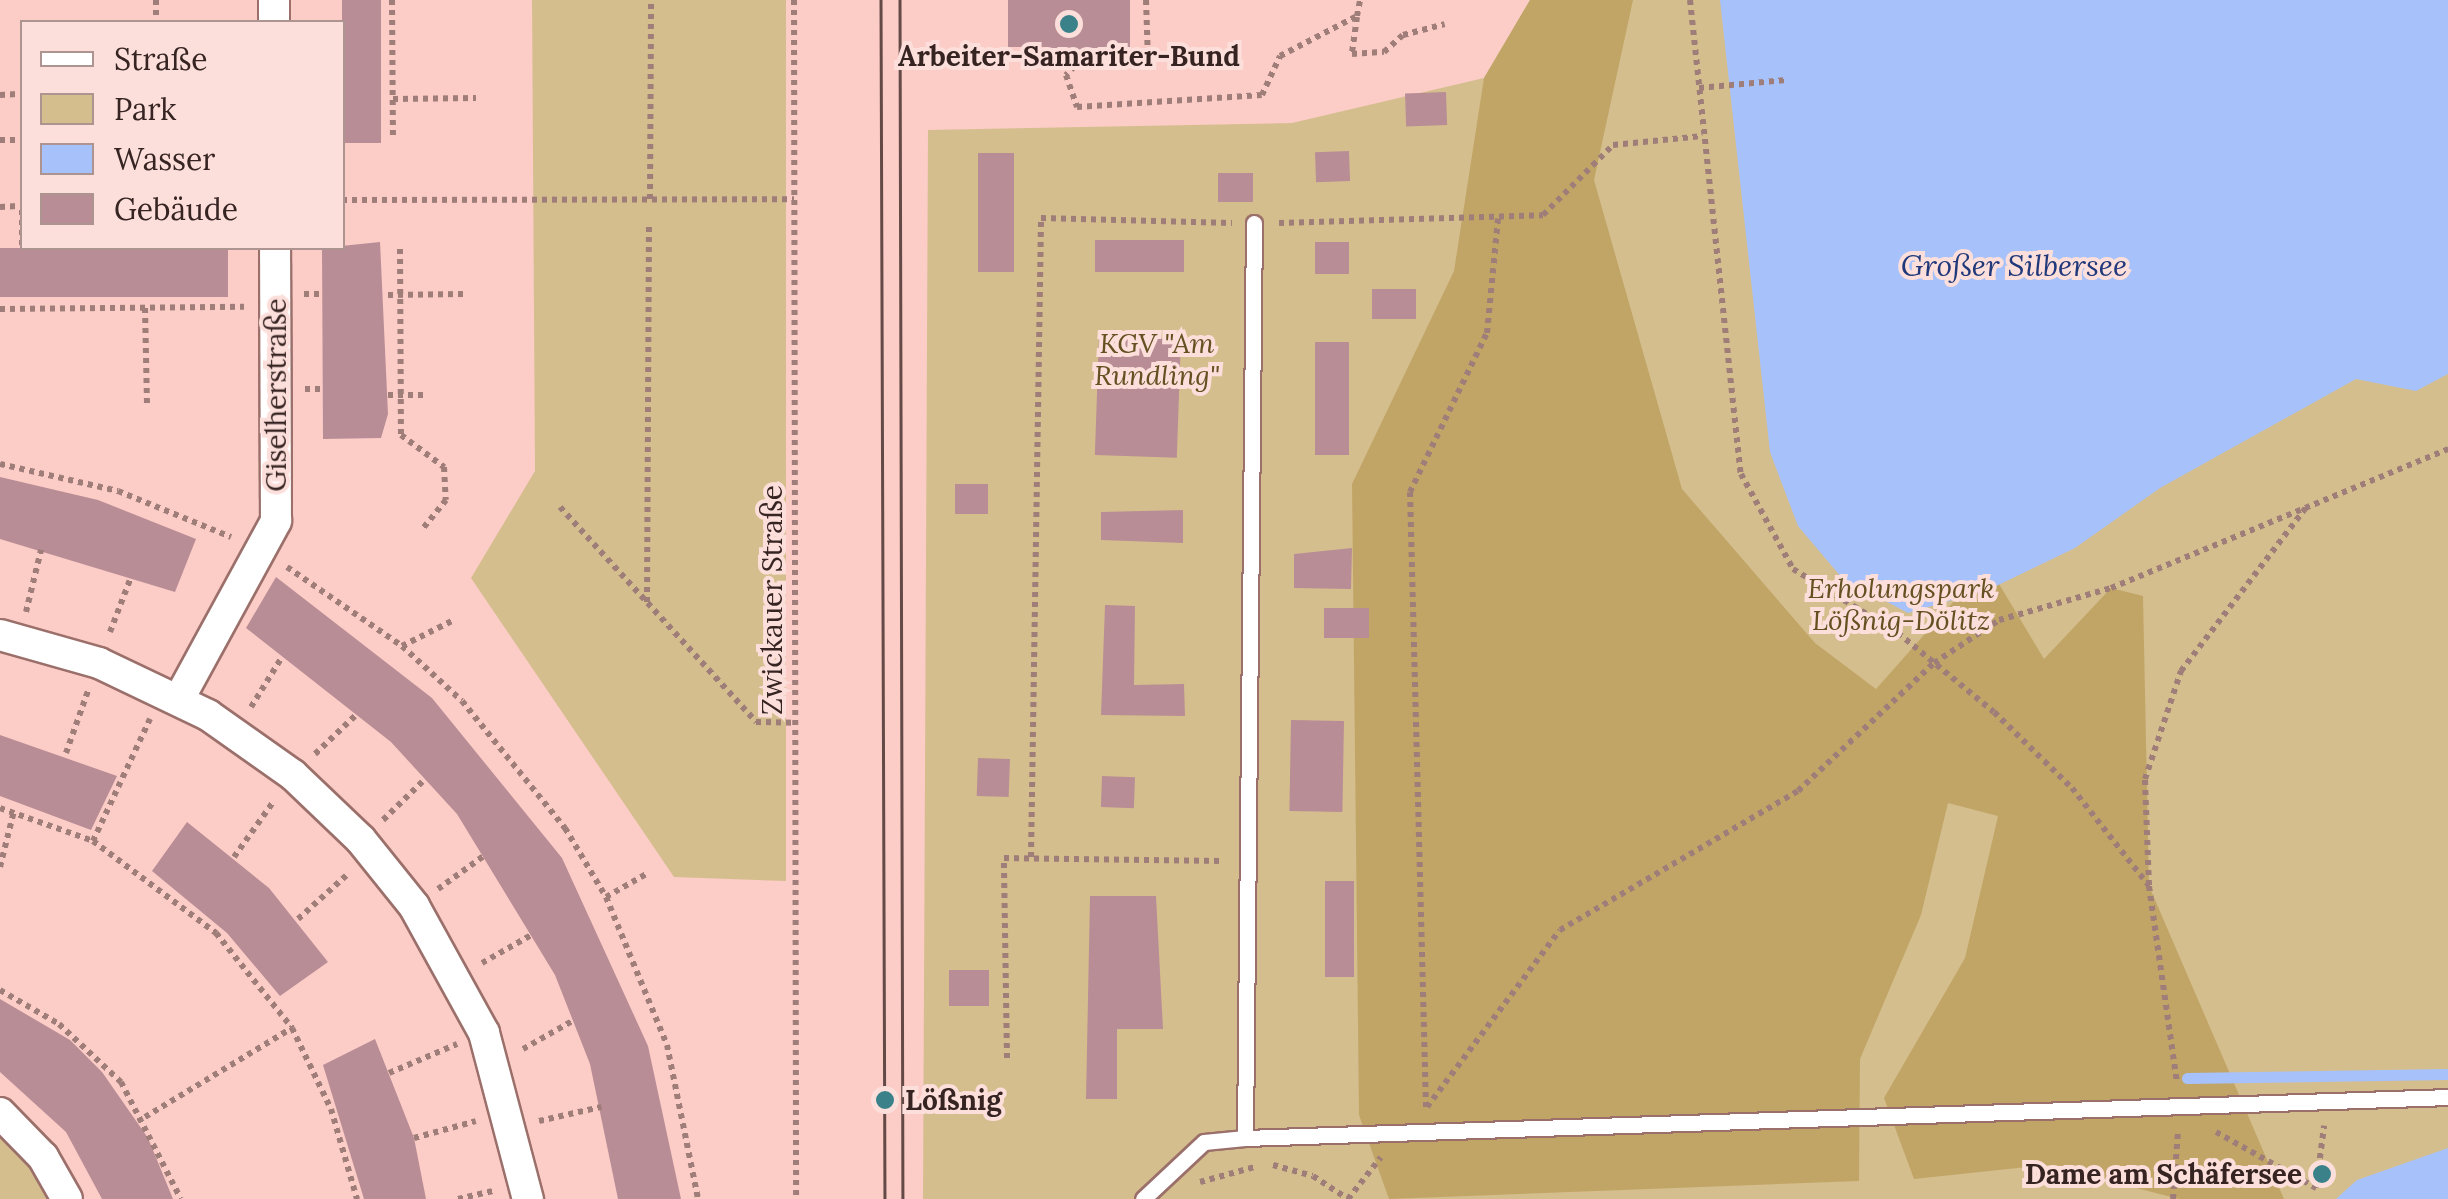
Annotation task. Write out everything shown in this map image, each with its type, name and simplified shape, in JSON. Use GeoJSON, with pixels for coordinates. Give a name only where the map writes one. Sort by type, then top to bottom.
{"type":"FeatureCollection","features":[{"type":"Feature","properties":{"kind":"street","name":"Giselherstraße"},"geometry":{"type":"LineString","coordinates":[[171,695],[276,520],[276,250]]}},
{"type":"Feature","properties":{"kind":"street"},"geometry":{"type":"LineString","coordinates":[[10,637],[98,663],[171,695],[236,733],[293,775],[367,847],[414,906],[484,1033],[513,1119],[528,1199]]}},
{"type":"Feature","properties":{"kind":"street"},"geometry":{"type":"LineString","coordinates":[[0,1113],[44,1157],[67,1199]]}},
{"type":"Feature","properties":{"kind":"lane"},"geometry":{"type":"LineString","coordinates":[[1244,1138],[1254,862],[1254,223]]}},
{"type":"Feature","properties":{"kind":"lane"},"geometry":{"type":"LineString","coordinates":[[1144,1199],[1204,1142],[1244,1138],[1398,1136],[2448,1097]]}},
{"type":"Feature","properties":{"kind":"path"},"geometry":{"type":"LineString","coordinates":[[392,0],[394,136]]}},
{"type":"Feature","properties":{"kind":"path"},"geometry":{"type":"LineString","coordinates":[[650,199],[651,0]]}},
{"type":"Feature","properties":{"kind":"path","name":"Zwickauer Straße"},"geometry":{"type":"LineString","coordinates":[[794,0],[796,1199]]}},
{"type":"Feature","properties":{"kind":"path"},"geometry":{"type":"LineString","coordinates":[[1146,0],[1148,62],[1075,66],[1066,75],[1077,107],[1262,95],[1280,56],[1357,16]]}},
{"type":"Feature","properties":{"kind":"path"},"geometry":{"type":"LineString","coordinates":[[1360,0],[1352,54],[1384,52],[1403,35],[1445,24]]}},
{"type":"Feature","properties":{"kind":"path"},"geometry":{"type":"LineString","coordinates":[[1690,0],[1741,474],[1793,570],[1934,663],[2072,788],[2149,886]]}},
{"type":"Feature","properties":{"kind":"path"},"geometry":{"type":"LineString","coordinates":[[1699,88],[1786,80]]}},
{"type":"Feature","properties":{"kind":"path"},"geometry":{"type":"LineString","coordinates":[[393,99],[476,98]]}},
{"type":"Feature","properties":{"kind":"path"},"geometry":{"type":"LineString","coordinates":[[1031,858],[1041,218],[1254,223],[1498,219],[1543,214],[1614,145],[1703,136]]}},
{"type":"Feature","properties":{"kind":"path"},"geometry":{"type":"LineString","coordinates":[[345,200],[794,199]]}},
{"type":"Feature","properties":{"kind":"path"},"geometry":{"type":"LineString","coordinates":[[1426,1108],[1410,492],[1487,333],[1498,219]]}},
{"type":"Feature","properties":{"kind":"path"},"geometry":{"type":"LineString","coordinates":[[647,602],[649,227]]}},
{"type":"Feature","properties":{"kind":"path"},"geometry":{"type":"LineString","coordinates":[[400,249],[401,435],[444,467],[446,500],[422,528]]}},
{"type":"Feature","properties":{"kind":"path"},"geometry":{"type":"LineString","coordinates":[[388,295],[464,294]]}},
{"type":"Feature","properties":{"kind":"path"},"geometry":{"type":"LineString","coordinates":[[0,309],[276,307]]}},
{"type":"Feature","properties":{"kind":"path"},"geometry":{"type":"LineString","coordinates":[[145,308],[147,404]]}},
{"type":"Feature","properties":{"kind":"path"},"geometry":{"type":"LineString","coordinates":[[388,395],[426,395]]}},
{"type":"Feature","properties":{"kind":"path"},"geometry":{"type":"LineString","coordinates":[[1192,1186],[1272,1165],[1313,1176],[1348,1199],[1398,1136],[1426,1108],[1560,930],[1798,791],[1934,663],[1999,620],[2111,588],[2448,449]]}},
{"type":"Feature","properties":{"kind":"path"},"geometry":{"type":"LineString","coordinates":[[0,464],[118,492],[260,551],[402,646],[516,762],[606,897],[667,1044],[698,1199]]}},
{"type":"Feature","properties":{"kind":"path"},"geometry":{"type":"LineString","coordinates":[[2173,1199],[2180,1105],[2149,886],[2145,778],[2182,671],[2307,505]]}},
{"type":"Feature","properties":{"kind":"path"},"geometry":{"type":"LineString","coordinates":[[560,507],[756,722],[795,723]]}},
{"type":"Feature","properties":{"kind":"path"},"geometry":{"type":"LineString","coordinates":[[10,637],[41,550]]}},
{"type":"Feature","properties":{"kind":"path"},"geometry":{"type":"LineString","coordinates":[[66,753],[130,577]]}},
{"type":"Feature","properties":{"kind":"path"},"geometry":{"type":"LineString","coordinates":[[402,646],[454,620]]}},
{"type":"Feature","properties":{"kind":"path"},"geometry":{"type":"LineString","coordinates":[[236,733],[282,656]]}},
{"type":"Feature","properties":{"kind":"path"},"geometry":{"type":"LineString","coordinates":[[92,841],[171,695]]}},
{"type":"Feature","properties":{"kind":"path"},"geometry":{"type":"LineString","coordinates":[[234,857],[293,775],[358,714]]}},
{"type":"Feature","properties":{"kind":"path"},"geometry":{"type":"LineString","coordinates":[[298,919],[425,779]]}},
{"type":"Feature","properties":{"kind":"path"},"geometry":{"type":"LineString","coordinates":[[0,808],[92,841],[216,933],[292,1028],[331,1109],[357,1199]]}},
{"type":"Feature","properties":{"kind":"path"},"geometry":{"type":"LineString","coordinates":[[0,867],[14,812]]}},
{"type":"Feature","properties":{"kind":"path"},"geometry":{"type":"LineString","coordinates":[[414,906],[485,855]]}},
{"type":"Feature","properties":{"kind":"path"},"geometry":{"type":"LineString","coordinates":[[1007,1058],[1004,858],[1254,862]]}},
{"type":"Feature","properties":{"kind":"path"},"geometry":{"type":"LineString","coordinates":[[606,897],[648,873]]}},
{"type":"Feature","properties":{"kind":"path"},"geometry":{"type":"LineString","coordinates":[[456,976],[533,934]]}},
{"type":"Feature","properties":{"kind":"path"},"geometry":{"type":"LineString","coordinates":[[0,990],[92,1051],[145,1118],[181,1199]]}},
{"type":"Feature","properties":{"kind":"path"},"geometry":{"type":"LineString","coordinates":[[496,1065],[574,1020]]}},
{"type":"Feature","properties":{"kind":"path"},"geometry":{"type":"LineString","coordinates":[[145,1118],[292,1028]]}},
{"type":"Feature","properties":{"kind":"path"},"geometry":{"type":"LineString","coordinates":[[389,1073],[484,1033]]}},
{"type":"Feature","properties":{"kind":"path"},"geometry":{"type":"LineString","coordinates":[[2180,1105],[2256,1162],[2316,1188],[2327,1100]]}},
{"type":"Feature","properties":{"kind":"path"},"geometry":{"type":"LineString","coordinates":[[414,1138],[600,1107]]}},
{"type":"Feature","properties":{"kind":"green space"},"geometry":{"type":"Polygon","coordinates":[[[532,0],[786,0],[786,881],[674,877],[471,578],[535,471],[532,0]]]}},
{"type":"Feature","properties":{"kind":"green space","name":"Erholungspark Lößnig-Dölitz"},"geometry":{"type":"Polygon","coordinates":[[[1530,0],[2448,0],[2448,1199],[923,1199],[928,130],[1292,123],[1484,78],[1530,0]]]}},
{"type":"Feature","properties":{"kind":"green space"},"geometry":{"type":"Polygon","coordinates":[[[0,1133],[32,1167],[51,1199],[0,1199],[0,1133]]]}},
{"type":"Feature","properties":{"kind":"shaded area"},"geometry":{"type":"Polygon","coordinates":[[[1530,0],[1633,0],[1594,180],[1682,489],[1815,643],[1876,689],[1987,564],[2044,659],[2111,588],[2143,596],[2149,886],[2284,1199],[2179,1199],[2047,1165],[1914,1179],[1884,1098],[1965,958],[1998,816],[1948,803],[1921,915],[1860,1059],[1859,1181],[1389,1199],[1359,1115],[1352,484],[1454,271],[1484,78],[1530,0]]]}},
{"type":"Feature","properties":{"kind":"water","name":"Großer Silbersee"},"geometry":{"type":"Polygon","coordinates":[[[1720,0],[2448,0],[2448,374],[2416,391],[2356,379],[2160,488],[2075,548],[1990,589],[1908,613],[1842,578],[1798,526],[1770,452],[1720,0]]]}},
{"type":"Feature","properties":{"kind":"water"},"geometry":{"type":"Polygon","coordinates":[[[2448,1148],[2448,1199],[2336,1199],[2357,1180],[2448,1148]]]}},
{"type":"Feature","properties":{"kind":"building"},"geometry":{"type":"Polygon","coordinates":[[[342,0],[381,0],[381,143],[345,143],[342,0]]]}},
{"type":"Feature","properties":{"kind":"building","name":"Arbeiter-Samariter-Bund"},"geometry":{"type":"Polygon","coordinates":[[[1008,0],[1130,0],[1130,48],[1047,57],[1047,47],[1008,47],[1008,0]]]}},
{"type":"Feature","properties":{"kind":"building"},"geometry":{"type":"Polygon","coordinates":[[[1446,92],[1447,125],[1406,126],[1405,93],[1446,92]]]}},
{"type":"Feature","properties":{"kind":"building"},"geometry":{"type":"Polygon","coordinates":[[[1349,151],[1350,181],[1316,182],[1315,152],[1349,151]]]}},
{"type":"Feature","properties":{"kind":"building"},"geometry":{"type":"Polygon","coordinates":[[[978,153],[1014,153],[1014,272],[978,272],[978,153]]]}},
{"type":"Feature","properties":{"kind":"building"},"geometry":{"type":"Polygon","coordinates":[[[1218,173],[1253,173],[1253,202],[1218,202],[1218,173]]]}},
{"type":"Feature","properties":{"kind":"building"},"geometry":{"type":"Polygon","coordinates":[[[1095,240],[1184,240],[1184,272],[1095,272],[1095,240]]]}},
{"type":"Feature","properties":{"kind":"building"},"geometry":{"type":"Polygon","coordinates":[[[380,242],[388,414],[381,438],[323,439],[322,250],[345,250],[345,246],[380,242]]]}},
{"type":"Feature","properties":{"kind":"building"},"geometry":{"type":"Polygon","coordinates":[[[1315,242],[1349,242],[1349,274],[1315,274],[1315,242]]]}},
{"type":"Feature","properties":{"kind":"building"},"geometry":{"type":"Polygon","coordinates":[[[0,248],[228,250],[228,297],[0,297],[0,248]]]}},
{"type":"Feature","properties":{"kind":"building"},"geometry":{"type":"Polygon","coordinates":[[[1372,289],[1416,289],[1416,319],[1372,319],[1372,289]]]}},
{"type":"Feature","properties":{"kind":"building"},"geometry":{"type":"Polygon","coordinates":[[[1099,336],[1181,339],[1177,458],[1095,455],[1099,336]]]}},
{"type":"Feature","properties":{"kind":"building"},"geometry":{"type":"Polygon","coordinates":[[[1315,342],[1349,342],[1349,455],[1315,455],[1315,342]]]}},
{"type":"Feature","properties":{"kind":"building"},"geometry":{"type":"Polygon","coordinates":[[[0,477],[98,500],[196,539],[175,592],[0,539],[0,477]]]}},
{"type":"Feature","properties":{"kind":"building"},"geometry":{"type":"Polygon","coordinates":[[[955,484],[988,484],[988,514],[955,514],[955,484]]]}},
{"type":"Feature","properties":{"kind":"building"},"geometry":{"type":"Polygon","coordinates":[[[1183,510],[1183,543],[1101,540],[1101,512],[1183,510]]]}},
{"type":"Feature","properties":{"kind":"building"},"geometry":{"type":"Polygon","coordinates":[[[1352,548],[1351,589],[1294,588],[1294,554],[1352,548]]]}},
{"type":"Feature","properties":{"kind":"building"},"geometry":{"type":"Polygon","coordinates":[[[276,577],[432,698],[562,858],[648,1046],[681,1199],[618,1199],[590,1064],[555,975],[457,814],[391,742],[246,628],[276,577]]]}},
{"type":"Feature","properties":{"kind":"building"},"geometry":{"type":"Polygon","coordinates":[[[1105,605],[1135,606],[1134,685],[1184,684],[1185,716],[1101,715],[1105,605]]]}},
{"type":"Feature","properties":{"kind":"building"},"geometry":{"type":"Polygon","coordinates":[[[1324,608],[1369,608],[1369,638],[1324,638],[1324,608]]]}},
{"type":"Feature","properties":{"kind":"building"},"geometry":{"type":"Polygon","coordinates":[[[1291,720],[1344,721],[1342,812],[1289,811],[1291,720]]]}},
{"type":"Feature","properties":{"kind":"building"},"geometry":{"type":"Polygon","coordinates":[[[0,735],[117,776],[91,830],[0,796],[0,735]]]}},
{"type":"Feature","properties":{"kind":"building"},"geometry":{"type":"Polygon","coordinates":[[[978,758],[1010,759],[1009,797],[977,796],[978,758]]]}},
{"type":"Feature","properties":{"kind":"building"},"geometry":{"type":"Polygon","coordinates":[[[1102,776],[1135,777],[1134,808],[1101,807],[1102,776]]]}},
{"type":"Feature","properties":{"kind":"building"},"geometry":{"type":"Polygon","coordinates":[[[187,822],[269,888],[328,962],[280,996],[227,933],[152,871],[187,822]]]}},
{"type":"Feature","properties":{"kind":"building"},"geometry":{"type":"Polygon","coordinates":[[[1325,881],[1354,881],[1354,977],[1325,977],[1325,881]]]}},
{"type":"Feature","properties":{"kind":"building"},"geometry":{"type":"Polygon","coordinates":[[[1090,896],[1156,896],[1163,1029],[1117,1029],[1117,1099],[1086,1099],[1090,896]]]}},
{"type":"Feature","properties":{"kind":"building"},"geometry":{"type":"Polygon","coordinates":[[[949,970],[989,970],[989,1006],[949,1006],[949,970]]]}},
{"type":"Feature","properties":{"kind":"building"},"geometry":{"type":"Polygon","coordinates":[[[0,999],[70,1040],[102,1072],[148,1138],[173,1199],[102,1199],[66,1132],[0,1072],[0,999]]]}},
{"type":"Feature","properties":{"kind":"building"},"geometry":{"type":"Polygon","coordinates":[[[375,1039],[414,1138],[426,1199],[364,1199],[323,1065],[375,1039]]]}},
{"type":"Feature","properties":{"kind":"waterway"},"geometry":{"type":"LineString","coordinates":[[2187,1078],[2448,1074]]}},
{"type":"Feature","properties":{"kind":"tram line"},"geometry":{"type":"LineString","coordinates":[[881,0],[885,1199]]}},
{"type":"Feature","properties":{"kind":"tram line"},"geometry":{"type":"LineString","coordinates":[[900,0],[903,1199]]}},
{"type":"Feature","properties":{"kind":"place","name":"Arbeiter-Samariter-Bund"},"geometry":{"type":"Point","coordinates":[1069,24]}},
{"type":"Feature","properties":{"kind":"place","name":"Lößnig"},"geometry":{"type":"Point","coordinates":[885,1100]}},
{"type":"Feature","properties":{"kind":"place","name":"Dame am Schäfersee"},"geometry":{"type":"Point","coordinates":[2322,1174]}},
{"type":"Feature","properties":{"kind":"park label","name":"KGV \"Am Rundling\""},"geometry":{"type":"Point","coordinates":[1157,359]}}]}
